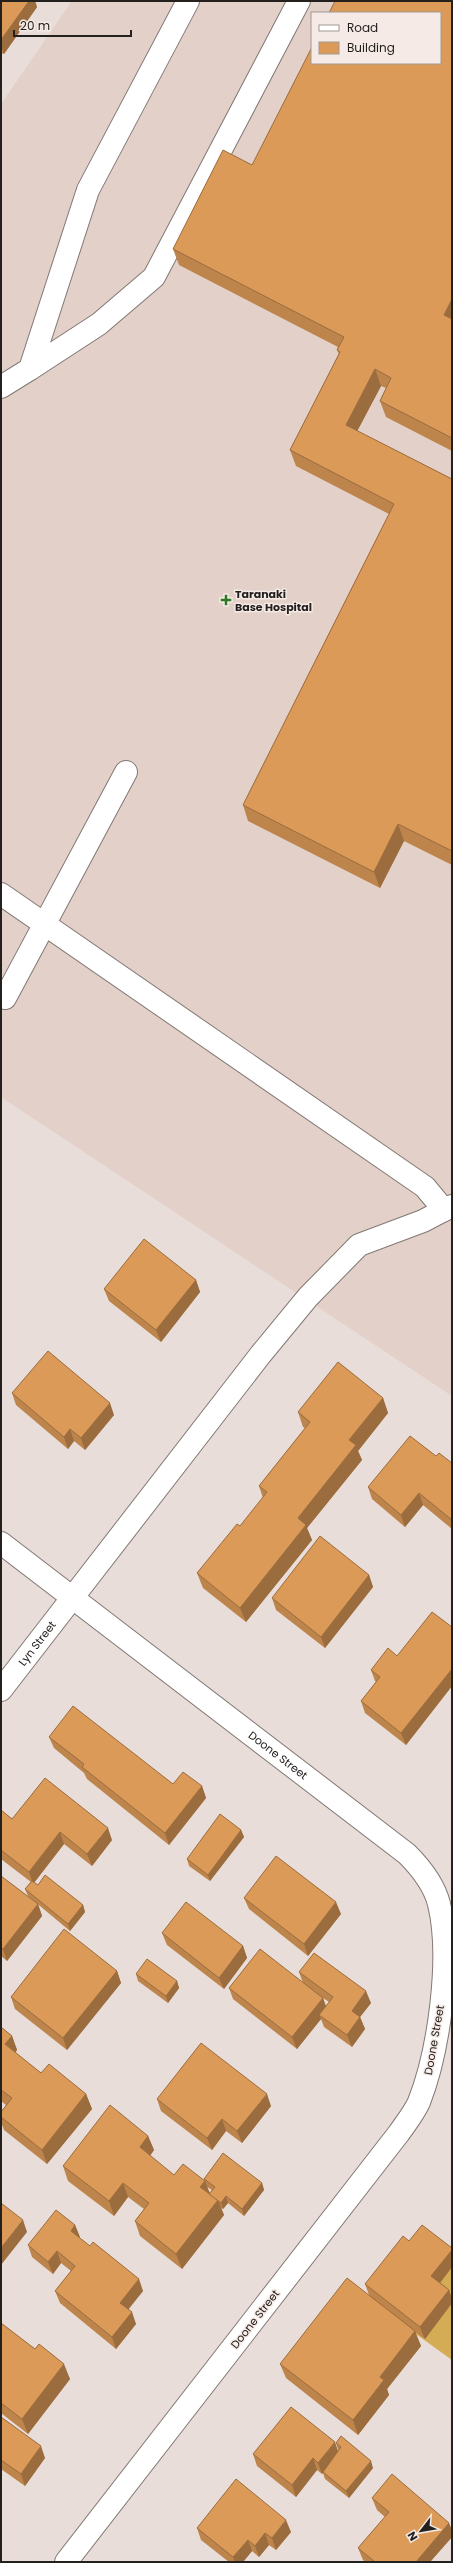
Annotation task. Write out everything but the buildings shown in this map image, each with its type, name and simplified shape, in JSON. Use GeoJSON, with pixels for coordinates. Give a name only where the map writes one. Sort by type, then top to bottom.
{"type":"FeatureCollection","features":[{"type":"Feature","properties":{"kind":"street"},"geometry":{"type":"LineString","coordinates":[[30,369],[88,190],[188,1]]}},
{"type":"Feature","properties":{"kind":"street"},"geometry":{"type":"LineString","coordinates":[[1,387],[99,324],[154,277],[299,1]]}},
{"type":"Feature","properties":{"kind":"street"},"geometry":{"type":"LineString","coordinates":[[5,998],[126,772]]}},
{"type":"Feature","properties":{"kind":"street"},"geometry":{"type":"LineString","coordinates":[[1,894],[425,1187],[448,1208]]}},
{"type":"Feature","properties":{"kind":"street","name":"Lyn Street"},"geometry":{"type":"LineString","coordinates":[[1,1690],[261,1354],[308,1297],[359,1245],[378,1236],[423,1221],[448,1208]]}},
{"type":"Feature","properties":{"kind":"street","name":"Doone Street"},"geometry":{"type":"LineString","coordinates":[[1,1543],[73,1596],[407,1854],[422,1870],[439,1903],[443,1925],[443,1955],[436,2037],[429,2074],[418,2104],[399,2133],[66,2562]]}},
{"type":"Feature","properties":{"kind":"shaded area","name":"Taranaki Base Hospital"},"geometry":{"type":"Polygon","coordinates":[[[72,1],[452,1],[452,1396],[1,1097],[1,104],[72,1]]]}},
{"type":"Feature","properties":{"kind":"shaded area"},"geometry":{"type":"Polygon","coordinates":[[[452,2244],[452,2360],[395,2319],[452,2244]]]}},
{"type":"Feature","properties":{"kind":"place","name":"Taranaki Base Hospital"},"geometry":{"type":"Point","coordinates":[226,600]}}]}
